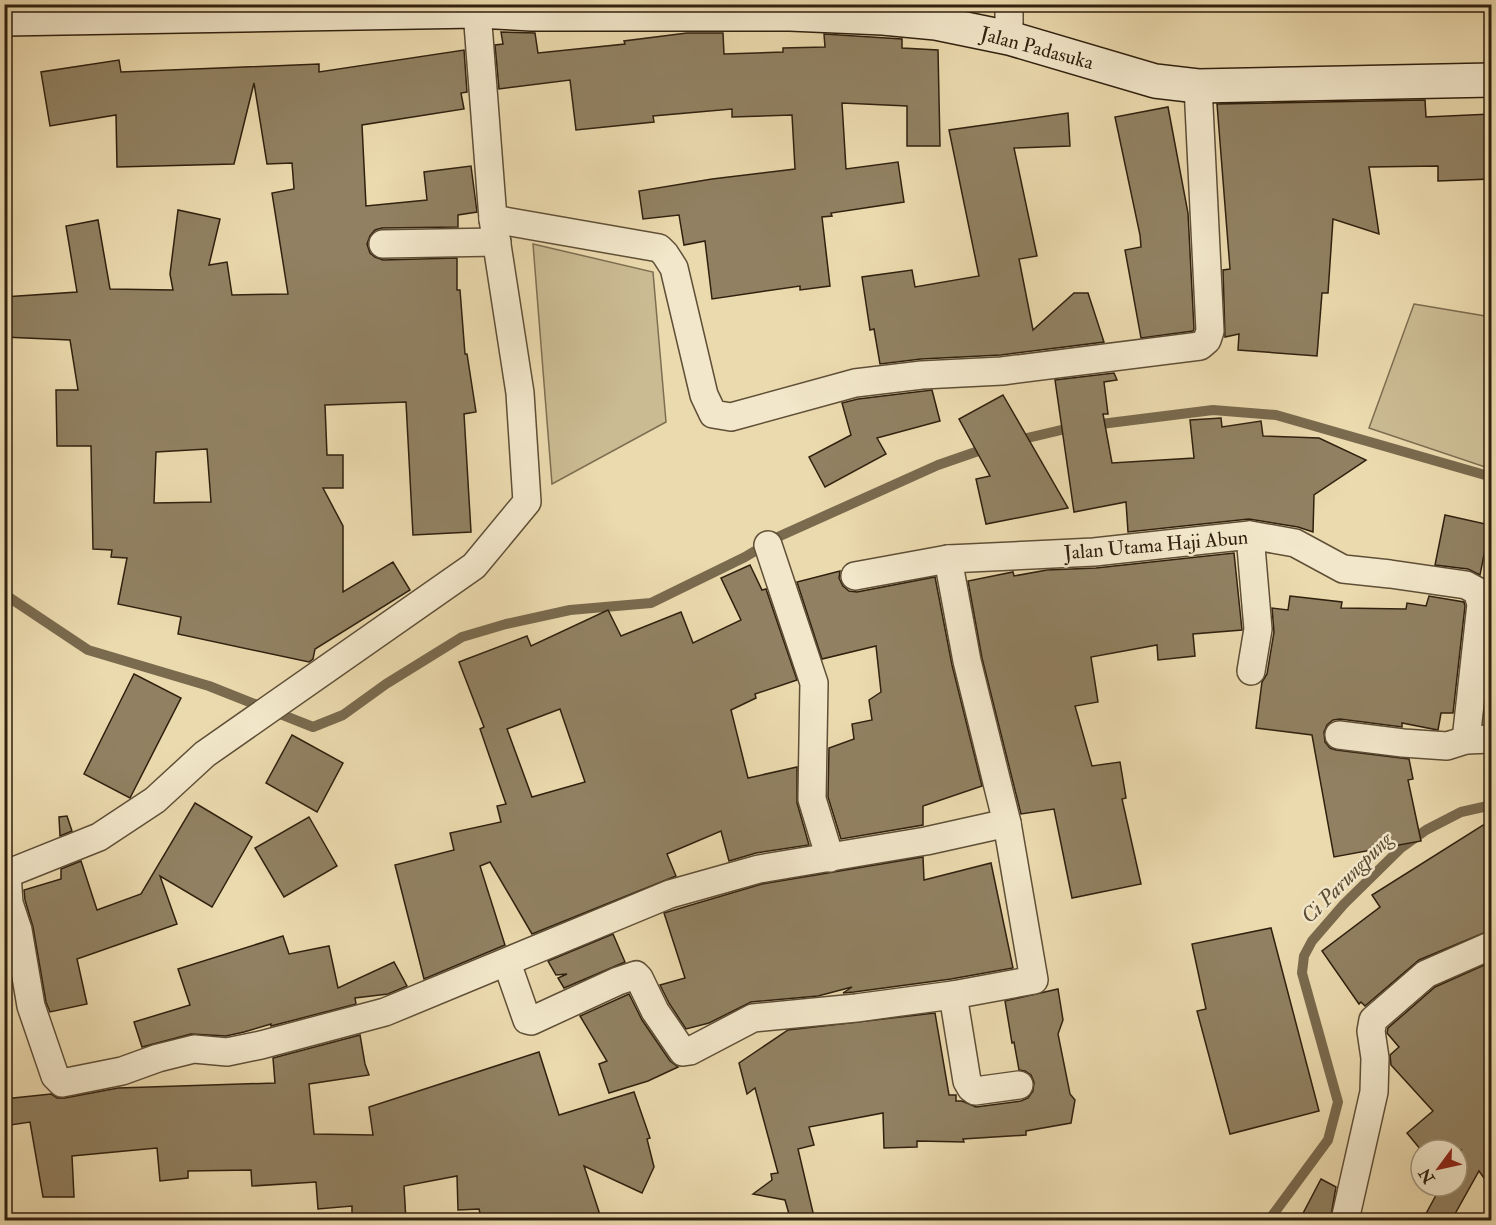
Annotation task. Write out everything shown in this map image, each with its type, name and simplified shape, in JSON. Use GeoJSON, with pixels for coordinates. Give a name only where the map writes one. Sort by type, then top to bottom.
{"type":"FeatureCollection","features":[{"type":"Feature","properties":{"kind":"street"},"geometry":{"type":"LineString","coordinates":[[1009,4],[1009,38]]}},
{"type":"Feature","properties":{"kind":"street","name":"Jalan Padasuka"},"geometry":{"type":"LineString","coordinates":[[4,19],[532,9],[723,9],[936,23],[1009,38],[1155,81],[1198,86],[1491,80]]}},
{"type":"Feature","properties":{"kind":"street"},"geometry":{"type":"LineString","coordinates":[[477,11],[495,231],[520,393],[527,502],[474,566],[205,754],[155,800],[99,837],[6,875],[9,903],[18,930],[31,1006],[54,1076],[62,1083],[122,1071],[158,1058],[194,1049],[227,1052],[261,1045],[385,1012],[670,894],[759,869],[926,841],[1007,823]]}},
{"type":"Feature","properties":{"kind":"street"},"geometry":{"type":"LineString","coordinates":[[383,244],[495,231],[658,248],[674,268],[704,394],[713,414],[731,417],[855,383],[922,375],[1002,371],[1193,347],[1204,343],[1210,336],[1198,86]]}},
{"type":"Feature","properties":{"kind":"street"},"geometry":{"type":"LineString","coordinates":[[1250,535],[1258,629],[1251,671]]}},
{"type":"Feature","properties":{"kind":"street","name":"Jalan Utama Haji Abun"},"geometry":{"type":"LineString","coordinates":[[855,576],[948,560],[1094,552],[1250,535],[1295,543],[1343,570],[1466,585],[1477,591],[1481,604],[1479,740]]}},
{"type":"Feature","properties":{"kind":"street"},"geometry":{"type":"LineString","coordinates":[[768,545],[814,682],[812,799],[830,858]]}},
{"type":"Feature","properties":{"kind":"street"},"geometry":{"type":"LineString","coordinates":[[507,963],[527,1020],[531,1021],[636,975],[655,1011],[683,1052],[690,1051],[753,1018],[856,1008],[953,995],[1034,980],[1007,823],[967,661],[948,560]]}},
{"type":"Feature","properties":{"kind":"street"},"geometry":{"type":"LineString","coordinates":[[1339,735],[1447,746],[1479,740]]}},
{"type":"Feature","properties":{"kind":"street"},"geometry":{"type":"LineString","coordinates":[[1345,1221],[1374,1092],[1376,1058],[1371,1031],[1373,1020],[1426,974],[1491,945]]}},
{"type":"Feature","properties":{"kind":"street"},"geometry":{"type":"LineString","coordinates":[[953,995],[969,1086],[975,1091],[1019,1085]]}},
{"type":"Feature","properties":{"kind":"shaded area"},"geometry":{"type":"Polygon","coordinates":[[[533,244],[653,272],[666,422],[552,484],[533,244]]]}},
{"type":"Feature","properties":{"kind":"shaded area"},"geometry":{"type":"Polygon","coordinates":[[[1414,304],[1491,317],[1491,469],[1369,428],[1414,304]]]}},
{"type":"Feature","properties":{"kind":"building"},"geometry":{"type":"Polygon","coordinates":[[[501,32],[535,33],[538,53],[625,44],[624,41],[687,33],[723,33],[724,54],[783,52],[783,48],[825,47],[824,34],[902,39],[902,48],[938,50],[940,146],[907,146],[907,106],[842,103],[846,169],[898,162],[904,202],[831,213],[832,216],[822,217],[830,286],[800,290],[800,286],[712,299],[705,241],[684,245],[679,215],[643,219],[639,191],[795,169],[792,115],[732,117],[732,109],[653,116],[654,122],[576,130],[570,80],[499,89],[495,45],[503,44],[501,32]]]}},
{"type":"Feature","properties":{"kind":"building"},"geometry":{"type":"Polygon","coordinates":[[[464,50],[467,92],[461,93],[464,109],[362,125],[366,206],[427,200],[424,172],[471,166],[477,212],[458,215],[458,227],[382,228],[375,230],[367,244],[370,253],[383,260],[457,258],[457,290],[460,290],[465,354],[467,354],[476,412],[464,414],[471,532],[413,535],[406,402],[325,405],[327,455],[343,455],[343,488],[323,488],[343,526],[343,592],[393,562],[410,590],[315,649],[313,659],[309,662],[178,634],[181,617],[118,604],[127,558],[111,557],[112,550],[93,549],[91,446],[57,446],[56,390],[78,390],[70,340],[4,337],[4,297],[77,292],[66,226],[98,220],[110,289],[173,290],[170,274],[178,210],[220,219],[209,265],[227,262],[232,295],[288,294],[272,193],[294,189],[292,163],[267,164],[254,83],[234,164],[117,167],[116,115],[50,126],[41,72],[119,60],[121,72],[319,64],[319,72],[464,50]],[[207,449],[156,452],[154,503],[211,502],[207,449]]]}},
{"type":"Feature","properties":{"kind":"building"},"geometry":{"type":"Polygon","coordinates":[[[1425,100],[1426,117],[1491,114],[1491,179],[1438,181],[1438,166],[1369,167],[1379,234],[1333,219],[1328,293],[1322,293],[1317,356],[1238,350],[1239,334],[1225,337],[1223,270],[1230,269],[1217,104],[1425,100]]]}},
{"type":"Feature","properties":{"kind":"building"},"geometry":{"type":"Polygon","coordinates":[[[1168,107],[1188,213],[1194,329],[1193,331],[1141,338],[1125,250],[1141,247],[1140,235],[1115,117],[1168,107]]]}},
{"type":"Feature","properties":{"kind":"building"},"geometry":{"type":"Polygon","coordinates":[[[1068,113],[1070,146],[1014,148],[1037,256],[1019,259],[1033,330],[1074,293],[1088,293],[1104,342],[1001,355],[921,359],[880,364],[874,329],[870,330],[862,277],[912,270],[915,287],[979,276],[949,130],[1068,113]]]}},
{"type":"Feature","properties":{"kind":"building"},"geometry":{"type":"Polygon","coordinates":[[[1114,373],[1117,380],[1104,382],[1108,414],[1103,414],[1112,463],[1194,458],[1190,420],[1221,418],[1222,427],[1261,421],[1263,436],[1319,438],[1366,460],[1314,495],[1313,532],[1298,527],[1249,519],[1128,532],[1126,502],[1074,512],[1055,380],[1114,373]]]}},
{"type":"Feature","properties":{"kind":"building"},"geometry":{"type":"Polygon","coordinates":[[[932,390],[940,421],[877,438],[886,454],[825,487],[809,457],[851,435],[842,403],[932,390]]]}},
{"type":"Feature","properties":{"kind":"building"},"geometry":{"type":"Polygon","coordinates":[[[1003,395],[1068,508],[986,524],[976,479],[990,476],[959,419],[1003,395]]]}},
{"type":"Feature","properties":{"kind":"building"},"geometry":{"type":"Polygon","coordinates":[[[1445,515],[1490,525],[1480,575],[1468,569],[1435,565],[1445,515]]]}},
{"type":"Feature","properties":{"kind":"building"},"geometry":{"type":"Polygon","coordinates":[[[1234,553],[1242,630],[1193,634],[1195,656],[1158,660],[1157,645],[1091,657],[1098,702],[1075,706],[1092,766],[1120,762],[1126,798],[1122,799],[1141,884],[1072,898],[1054,809],[1021,814],[982,658],[968,581],[1013,572],[1014,576],[1047,570],[1096,568],[1234,553]]]}},
{"type":"Feature","properties":{"kind":"building"},"geometry":{"type":"Polygon","coordinates":[[[750,565],[762,590],[766,589],[797,680],[755,694],[756,698],[731,710],[748,778],[797,767],[797,803],[809,845],[756,853],[729,861],[721,831],[667,854],[676,876],[532,934],[490,862],[480,866],[505,945],[424,979],[395,865],[454,850],[450,833],[501,822],[497,806],[506,804],[480,729],[484,727],[459,662],[527,636],[531,646],[608,610],[621,636],[681,612],[693,643],[741,620],[721,578],[750,565]],[[560,709],[507,729],[532,797],[585,782],[560,709]]]}},
{"type":"Feature","properties":{"kind":"building"},"geometry":{"type":"Polygon","coordinates":[[[840,571],[839,578],[843,586],[849,591],[857,592],[935,577],[952,665],[982,786],[923,806],[923,825],[841,839],[828,797],[829,748],[854,739],[852,724],[872,720],[869,700],[881,692],[876,646],[822,659],[797,582],[840,571]]]}},
{"type":"Feature","properties":{"kind":"building"},"geometry":{"type":"Polygon","coordinates":[[[1290,596],[1342,602],[1341,608],[1406,609],[1407,603],[1426,606],[1429,596],[1464,602],[1453,713],[1441,713],[1438,730],[1402,723],[1402,727],[1340,719],[1333,720],[1324,732],[1325,742],[1330,748],[1336,750],[1409,759],[1413,779],[1408,780],[1421,841],[1334,857],[1312,735],[1256,728],[1262,682],[1267,674],[1274,632],[1272,608],[1288,610],[1290,596]]]}},
{"type":"Feature","properties":{"kind":"building"},"geometry":{"type":"Polygon","coordinates":[[[1491,659],[1491,715],[1485,715],[1491,659]]]}},
{"type":"Feature","properties":{"kind":"building"},"geometry":{"type":"Polygon","coordinates":[[[134,674],[181,698],[130,798],[84,774],[134,674]]]}},
{"type":"Feature","properties":{"kind":"building"},"geometry":{"type":"Polygon","coordinates":[[[292,735],[343,763],[317,812],[266,783],[292,735]]]}},
{"type":"Feature","properties":{"kind":"building"},"geometry":{"type":"Polygon","coordinates":[[[195,803],[252,837],[212,907],[160,876],[177,924],[77,959],[87,1004],[50,1012],[46,1002],[24,890],[61,879],[61,869],[81,861],[97,910],[141,894],[195,803]]]}},
{"type":"Feature","properties":{"kind":"building"},"geometry":{"type":"Polygon","coordinates":[[[67,816],[72,831],[60,836],[59,817],[67,816]]]}},
{"type":"Feature","properties":{"kind":"building"},"geometry":{"type":"Polygon","coordinates":[[[309,817],[337,866],[284,897],[255,848],[309,817]]]}},
{"type":"Feature","properties":{"kind":"building"},"geometry":{"type":"Polygon","coordinates":[[[1491,820],[1491,930],[1419,960],[1365,1006],[1361,1002],[1359,1004],[1322,951],[1380,907],[1372,895],[1491,820]]]}},
{"type":"Feature","properties":{"kind":"building"},"geometry":{"type":"Polygon","coordinates":[[[923,857],[924,880],[991,863],[1013,968],[854,992],[843,993],[852,987],[818,996],[751,1002],[709,1023],[686,1029],[669,1003],[660,985],[685,978],[664,913],[762,884],[923,857]]]}},
{"type":"Feature","properties":{"kind":"building"},"geometry":{"type":"Polygon","coordinates":[[[1271,928],[1319,1111],[1230,1134],[1197,1011],[1206,1009],[1192,944],[1271,928]]]}},
{"type":"Feature","properties":{"kind":"building"},"geometry":{"type":"Polygon","coordinates":[[[613,934],[625,962],[564,988],[558,978],[567,974],[556,975],[548,961],[613,934]]]}},
{"type":"Feature","properties":{"kind":"building"},"geometry":{"type":"Polygon","coordinates":[[[283,936],[289,954],[329,946],[338,988],[394,962],[407,986],[388,994],[355,998],[356,1004],[271,1026],[271,1024],[226,1036],[191,1034],[142,1047],[134,1022],[190,1005],[178,969],[283,936]]]}},
{"type":"Feature","properties":{"kind":"building"},"geometry":{"type":"Polygon","coordinates":[[[1491,962],[1491,1188],[1479,1171],[1469,1189],[1469,1138],[1411,1138],[1407,1133],[1433,1111],[1391,1065],[1390,1055],[1399,1047],[1387,1033],[1388,1028],[1435,987],[1491,962]]]}},
{"type":"Feature","properties":{"kind":"building"},"geometry":{"type":"Polygon","coordinates":[[[1058,989],[1063,1020],[1058,1034],[1070,1094],[1075,1100],[1071,1123],[1026,1131],[1026,1135],[963,1139],[964,1142],[917,1141],[917,1147],[884,1148],[883,1113],[809,1127],[814,1145],[798,1149],[815,1221],[791,1221],[785,1200],[753,1194],[772,1180],[771,1174],[778,1173],[755,1088],[747,1094],[739,1063],[788,1030],[935,1013],[949,1095],[956,1095],[956,1101],[976,1107],[1021,1101],[1028,1098],[1033,1091],[1034,1082],[1031,1075],[1019,1070],[1005,1001],[1058,989]]]}},
{"type":"Feature","properties":{"kind":"building"},"geometry":{"type":"Polygon","coordinates":[[[629,994],[642,1020],[670,1061],[678,1067],[648,1081],[609,1093],[599,1064],[607,1061],[580,1016],[629,994]]]}},
{"type":"Feature","properties":{"kind":"building"},"geometry":{"type":"Polygon","coordinates":[[[360,1035],[369,1075],[309,1084],[314,1134],[373,1135],[369,1107],[539,1052],[559,1115],[634,1092],[650,1138],[647,1139],[654,1167],[642,1193],[584,1166],[602,1221],[482,1221],[479,1209],[458,1210],[457,1176],[404,1186],[406,1221],[352,1221],[352,1206],[318,1209],[316,1182],[252,1186],[251,1170],[188,1171],[188,1178],[160,1181],[157,1148],[72,1156],[74,1197],[43,1197],[30,1122],[4,1126],[4,1099],[51,1094],[57,1098],[65,1098],[118,1088],[275,1083],[273,1058],[360,1035]]]}},
{"type":"Feature","properties":{"kind":"building"},"geometry":{"type":"Polygon","coordinates":[[[1321,1179],[1336,1187],[1330,1221],[1299,1221],[1321,1179]]]}},
{"type":"Feature","properties":{"kind":"building"},"geometry":{"type":"Polygon","coordinates":[[[1434,1198],[1464,1198],[1451,1221],[1422,1221],[1434,1198]]]}},
{"type":"Feature","properties":{"kind":"waterway"},"geometry":{"type":"LineString","coordinates":[[1093,425],[1213,410],[1276,415],[1492,477]]}},
{"type":"Feature","properties":{"kind":"waterway"},"geometry":{"type":"LineString","coordinates":[[1014,441],[1074,427]]}},
{"type":"Feature","properties":{"kind":"waterway"},"geometry":{"type":"LineString","coordinates":[[4,594],[88,650],[209,686],[313,727],[343,715],[386,684],[462,637],[506,624],[570,610],[651,603],[745,557],[780,536],[938,465],[990,447]]}},
{"type":"Feature","properties":{"kind":"waterway","name":"Ci Parungpung"},"geometry":{"type":"LineString","coordinates":[[1269,1220],[1328,1140],[1338,1102],[1302,973],[1304,956],[1312,941],[1344,904],[1401,848],[1426,830],[1461,812],[1492,805]]}}]}
